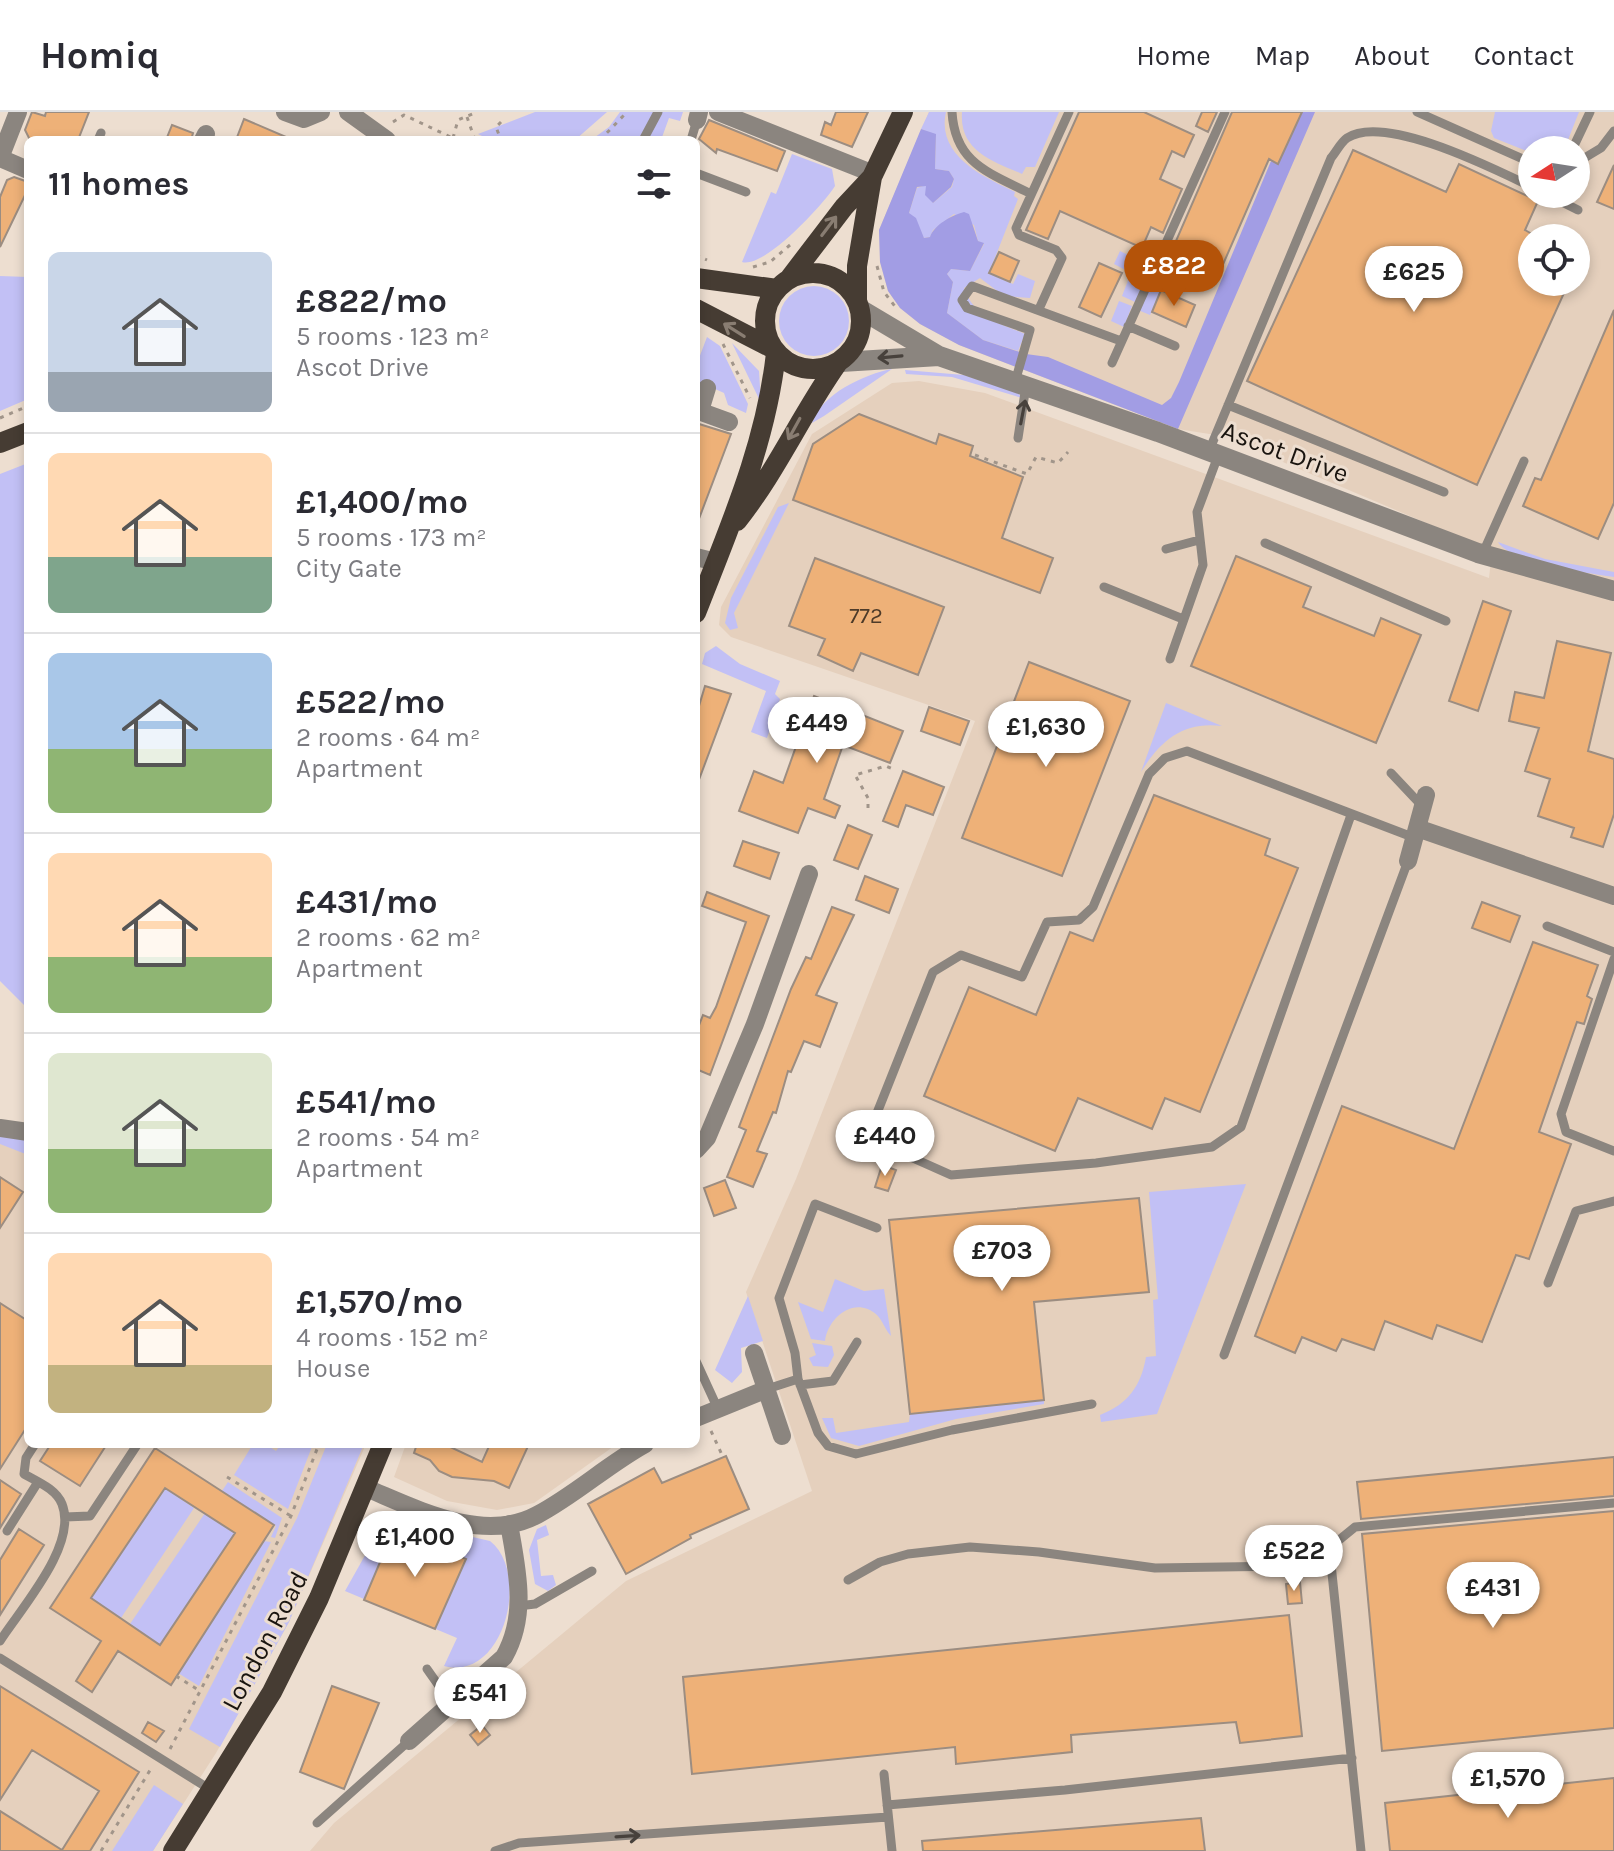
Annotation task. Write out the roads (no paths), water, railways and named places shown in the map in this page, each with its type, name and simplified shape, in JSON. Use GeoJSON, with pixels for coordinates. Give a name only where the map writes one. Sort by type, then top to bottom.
{"type":"FeatureCollection","features":[{"type":"Feature","properties":{"kind":"main road"},"geometry":{"type":"LineString","coordinates":[[700,592],[706,560],[764,485],[796,425],[857,342],[861,325],[857,266],[873,176],[903,112]]}},
{"type":"Feature","properties":{"kind":"main road"},"geometry":{"type":"LineString","coordinates":[[730,530],[768,416],[774,351],[764,318],[783,284],[844,207],[873,176]]}},
{"type":"Feature","properties":{"kind":"main road"},"geometry":{"type":"LineString","coordinates":[[700,278],[783,284],[808,273],[828,275],[845,285],[858,305]]}},
{"type":"Feature","properties":{"kind":"main road"},"geometry":{"type":"LineString","coordinates":[[700,311],[805,369],[839,363]]}},
{"type":"Feature","properties":{"kind":"main road"},"geometry":{"type":"LineString","coordinates":[[0,443],[24,434]]}},
{"type":"Feature","properties":{"kind":"main road","name":"London Road"},"geometry":{"type":"LineString","coordinates":[[173,1851],[272,1692],[319,1598],[381,1448]]}},
{"type":"Feature","properties":{"kind":"street"},"geometry":{"type":"LineString","coordinates":[[18,112],[0,158],[24,168]]}},
{"type":"Feature","properties":{"kind":"street"},"geometry":{"type":"LineString","coordinates":[[285,112],[304,119],[321,112],[350,114],[383,136]]}},
{"type":"Feature","properties":{"kind":"street"},"geometry":{"type":"LineString","coordinates":[[718,112],[873,176]]}},
{"type":"Feature","properties":{"kind":"street","name":"Ascot Drive"},"geometry":{"type":"LineString","coordinates":[[858,305],[939,356],[1214,453],[1482,555],[1614,591]]}},
{"type":"Feature","properties":{"kind":"street","name":"Ascot Drive"},"geometry":{"type":"LineString","coordinates":[[839,363],[939,356]]}},
{"type":"Feature","properties":{"kind":"street"},"geometry":{"type":"LineString","coordinates":[[700,405],[707,388]]}},
{"type":"Feature","properties":{"kind":"street"},"geometry":{"type":"LineString","coordinates":[[700,411],[729,422]]}},
{"type":"Feature","properties":{"kind":"street"},"geometry":{"type":"LineString","coordinates":[[1408,861],[1424,801]]}},
{"type":"Feature","properties":{"kind":"street"},"geometry":{"type":"LineString","coordinates":[[1416,833],[1614,896]]}},
{"type":"Feature","properties":{"kind":"street"},"geometry":{"type":"LineString","coordinates":[[700,1146],[707,1138],[755,1024],[809,874]]}},
{"type":"Feature","properties":{"kind":"street"},"geometry":{"type":"LineString","coordinates":[[0,1128],[24,1131]]}},
{"type":"Feature","properties":{"kind":"street"},"geometry":{"type":"LineString","coordinates":[[754,1353],[782,1436]]}},
{"type":"Feature","properties":{"kind":"street"},"geometry":{"type":"LineString","coordinates":[[706,1413],[767,1389]]}},
{"type":"Feature","properties":{"kind":"street"},"geometry":{"type":"LineString","coordinates":[[366,1488],[459,1522],[483,1526],[509,1524],[537,1515],[639,1448]]}},
{"type":"Feature","properties":{"kind":"street"},"geometry":{"type":"LineString","coordinates":[[409,1741],[504,1657],[519,1623],[509,1524]]}},
{"type":"Feature","properties":{"kind":"lane"},"geometry":{"type":"LineString","coordinates":[[645,136],[658,112]]}},
{"type":"Feature","properties":{"kind":"lane"},"geometry":{"type":"LineString","coordinates":[[952,112],[958,145],[967,158],[1031,194]]}},
{"type":"Feature","properties":{"kind":"lane"},"geometry":{"type":"LineString","coordinates":[[1039,309],[1062,258],[1056,250],[1017,232],[1069,112]]}},
{"type":"Feature","properties":{"kind":"lane"},"geometry":{"type":"LineString","coordinates":[[1112,363],[1225,112]]}},
{"type":"Feature","properties":{"kind":"lane"},"geometry":{"type":"LineString","coordinates":[[1417,112],[1518,157]]}},
{"type":"Feature","properties":{"kind":"lane"},"geometry":{"type":"LineString","coordinates":[[1579,136],[1590,112]]}},
{"type":"Feature","properties":{"kind":"lane"},"geometry":{"type":"LineString","coordinates":[[692,136],[698,116]]}},
{"type":"Feature","properties":{"kind":"lane"},"geometry":{"type":"LineString","coordinates":[[1590,155],[1601,148],[1614,131]]}},
{"type":"Feature","properties":{"kind":"lane"},"geometry":{"type":"LineString","coordinates":[[1170,659],[1203,565],[1197,512],[1228,405],[1331,158],[1348,137],[1373,132],[1457,151],[1518,180]]}},
{"type":"Feature","properties":{"kind":"lane"},"geometry":{"type":"LineString","coordinates":[[700,175],[746,192]]}},
{"type":"Feature","properties":{"kind":"lane"},"geometry":{"type":"LineString","coordinates":[[1574,208],[1578,210]]}},
{"type":"Feature","properties":{"kind":"lane"},"geometry":{"type":"LineString","coordinates":[[1018,438],[1021,384],[1030,330],[967,308],[962,300],[968,288],[977,286],[1121,341]]}},
{"type":"Feature","properties":{"kind":"lane"},"geometry":{"type":"LineString","coordinates":[[1128,326],[1175,346]]}},
{"type":"Feature","properties":{"kind":"lane"},"geometry":{"type":"LineString","coordinates":[[1228,405],[1444,492]]}},
{"type":"Feature","properties":{"kind":"lane"},"geometry":{"type":"LineString","coordinates":[[1482,555],[1524,461]]}},
{"type":"Feature","properties":{"kind":"lane"},"geometry":{"type":"LineString","coordinates":[[1166,549],[1199,540]]}},
{"type":"Feature","properties":{"kind":"lane"},"geometry":{"type":"LineString","coordinates":[[1265,543],[1446,621]]}},
{"type":"Feature","properties":{"kind":"lane"},"geometry":{"type":"LineString","coordinates":[[1104,587],[1183,619]]}},
{"type":"Feature","properties":{"kind":"lane"},"geometry":{"type":"LineString","coordinates":[[1351,815],[1241,1127],[1212,1147],[1096,1163],[951,1175],[888,1147],[881,1138],[877,1113],[933,972],[961,955],[1022,977],[1047,922],[1079,920],[1093,907],[1149,774],[1165,758],[1187,751],[1351,815],[1416,833]]}},
{"type":"Feature","properties":{"kind":"lane"},"geometry":{"type":"LineString","coordinates":[[1391,773],[1424,801]]}},
{"type":"Feature","properties":{"kind":"lane"},"geometry":{"type":"LineString","coordinates":[[1224,1355],[1408,861]]}},
{"type":"Feature","properties":{"kind":"lane"},"geometry":{"type":"LineString","coordinates":[[1547,926],[1614,952]]}},
{"type":"Feature","properties":{"kind":"lane"},"geometry":{"type":"LineString","coordinates":[[1614,959],[1561,1114],[1562,1127],[1566,1132],[1614,1151]]}},
{"type":"Feature","properties":{"kind":"lane"},"geometry":{"type":"LineString","coordinates":[[1548,1283],[1576,1211],[1614,1201]]}},
{"type":"Feature","properties":{"kind":"lane"},"geometry":{"type":"LineString","coordinates":[[877,1228],[815,1204],[779,1298],[795,1353],[799,1382],[818,1433],[828,1446],[846,1454],[952,1430],[1092,1404]]}},
{"type":"Feature","properties":{"kind":"lane"},"geometry":{"type":"LineString","coordinates":[[767,1389],[799,1382],[833,1381],[857,1342]]}},
{"type":"Feature","properties":{"kind":"lane"},"geometry":{"type":"LineString","coordinates":[[700,1382],[706,1413]]}},
{"type":"Feature","properties":{"kind":"lane"},"geometry":{"type":"LineString","coordinates":[[0,1641],[60,1550],[67,1529],[62,1504],[53,1491],[24,1474],[23,1468],[33,1448]]}},
{"type":"Feature","properties":{"kind":"lane"},"geometry":{"type":"LineString","coordinates":[[65,1517],[90,1516],[135,1448]]}},
{"type":"Feature","properties":{"kind":"lane"},"geometry":{"type":"LineString","coordinates":[[7,1531],[38,1482]]}},
{"type":"Feature","properties":{"kind":"lane"},"geometry":{"type":"LineString","coordinates":[[848,1580],[880,1562],[908,1554],[970,1547],[1039,1552],[1155,1568],[1236,1569],[1306,1563],[1355,1527],[1614,1503]]}},
{"type":"Feature","properties":{"kind":"lane"},"geometry":{"type":"LineString","coordinates":[[1329,1545],[1361,1851]]}},
{"type":"Feature","properties":{"kind":"lane"},"geometry":{"type":"LineString","coordinates":[[518,1606],[535,1604],[592,1571]]}},
{"type":"Feature","properties":{"kind":"lane"},"geometry":{"type":"LineString","coordinates":[[0,1658],[211,1790]]}},
{"type":"Feature","properties":{"kind":"lane"},"geometry":{"type":"LineString","coordinates":[[427,1669],[451,1703]]}},
{"type":"Feature","properties":{"kind":"lane"},"geometry":{"type":"LineString","coordinates":[[317,1823],[409,1741]]}},
{"type":"Feature","properties":{"kind":"lane"},"geometry":{"type":"LineString","coordinates":[[887,1805],[1065,1790],[1352,1758]]}},
{"type":"Feature","properties":{"kind":"lane"},"geometry":{"type":"LineString","coordinates":[[884,1774],[892,1851]]}},
{"type":"Feature","properties":{"kind":"lane"},"geometry":{"type":"LineString","coordinates":[[495,1851],[519,1843],[888,1817]]}}]}
